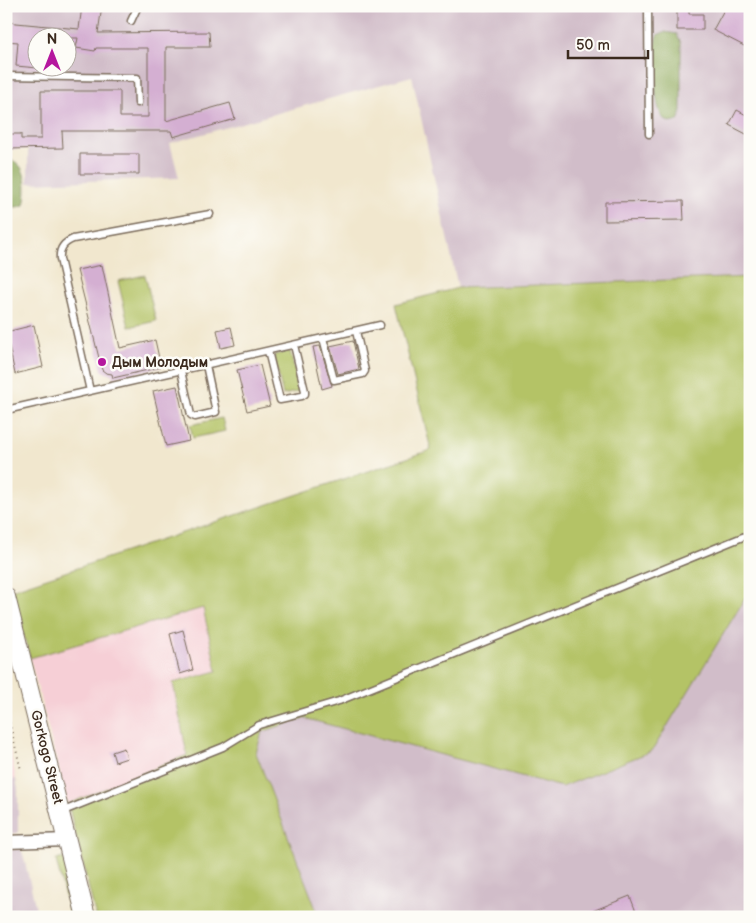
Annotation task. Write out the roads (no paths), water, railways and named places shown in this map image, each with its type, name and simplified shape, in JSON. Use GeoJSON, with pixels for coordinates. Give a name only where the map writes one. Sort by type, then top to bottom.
{"type":"FeatureCollection","features":[{"type":"Feature","properties":{"kind":"main road","name":"Gorkogo Street"},"geometry":{"type":"LineString","coordinates":[[6,597],[86,917]]}},
{"type":"Feature","properties":{"kind":"street"},"geometry":{"type":"LineString","coordinates":[[6,842],[68,840]]}},
{"type":"Feature","properties":{"kind":"lane"},"geometry":{"type":"LineString","coordinates":[[131,21],[138,6]]}},
{"type":"Feature","properties":{"kind":"lane"},"geometry":{"type":"LineString","coordinates":[[648,6],[650,134]]}},
{"type":"Feature","properties":{"kind":"lane"},"geometry":{"type":"LineString","coordinates":[[6,76],[137,78],[138,103]]}},
{"type":"Feature","properties":{"kind":"lane"},"geometry":{"type":"LineString","coordinates":[[90,391],[60,259],[62,247],[73,239],[210,214]]}},
{"type":"Feature","properties":{"kind":"lane"},"geometry":{"type":"LineString","coordinates":[[6,410],[380,326]]}},
{"type":"Feature","properties":{"kind":"lane"},"geometry":{"type":"LineString","coordinates":[[323,338],[334,380],[363,374],[365,370],[356,331]]}},
{"type":"Feature","properties":{"kind":"lane"},"geometry":{"type":"LineString","coordinates":[[268,351],[280,400],[302,396],[305,394],[305,391],[294,345]]}},
{"type":"Feature","properties":{"kind":"lane"},"geometry":{"type":"LineString","coordinates":[[181,371],[192,417],[214,413],[216,409],[206,365]]}},
{"type":"Feature","properties":{"kind":"lane"},"geometry":{"type":"LineString","coordinates":[[61,812],[222,746],[259,725],[339,702],[750,534]]}},
{"type":"Feature","properties":{"kind":"place","name":"Дым Молодым"},"geometry":{"type":"Point","coordinates":[102,362]}}]}
